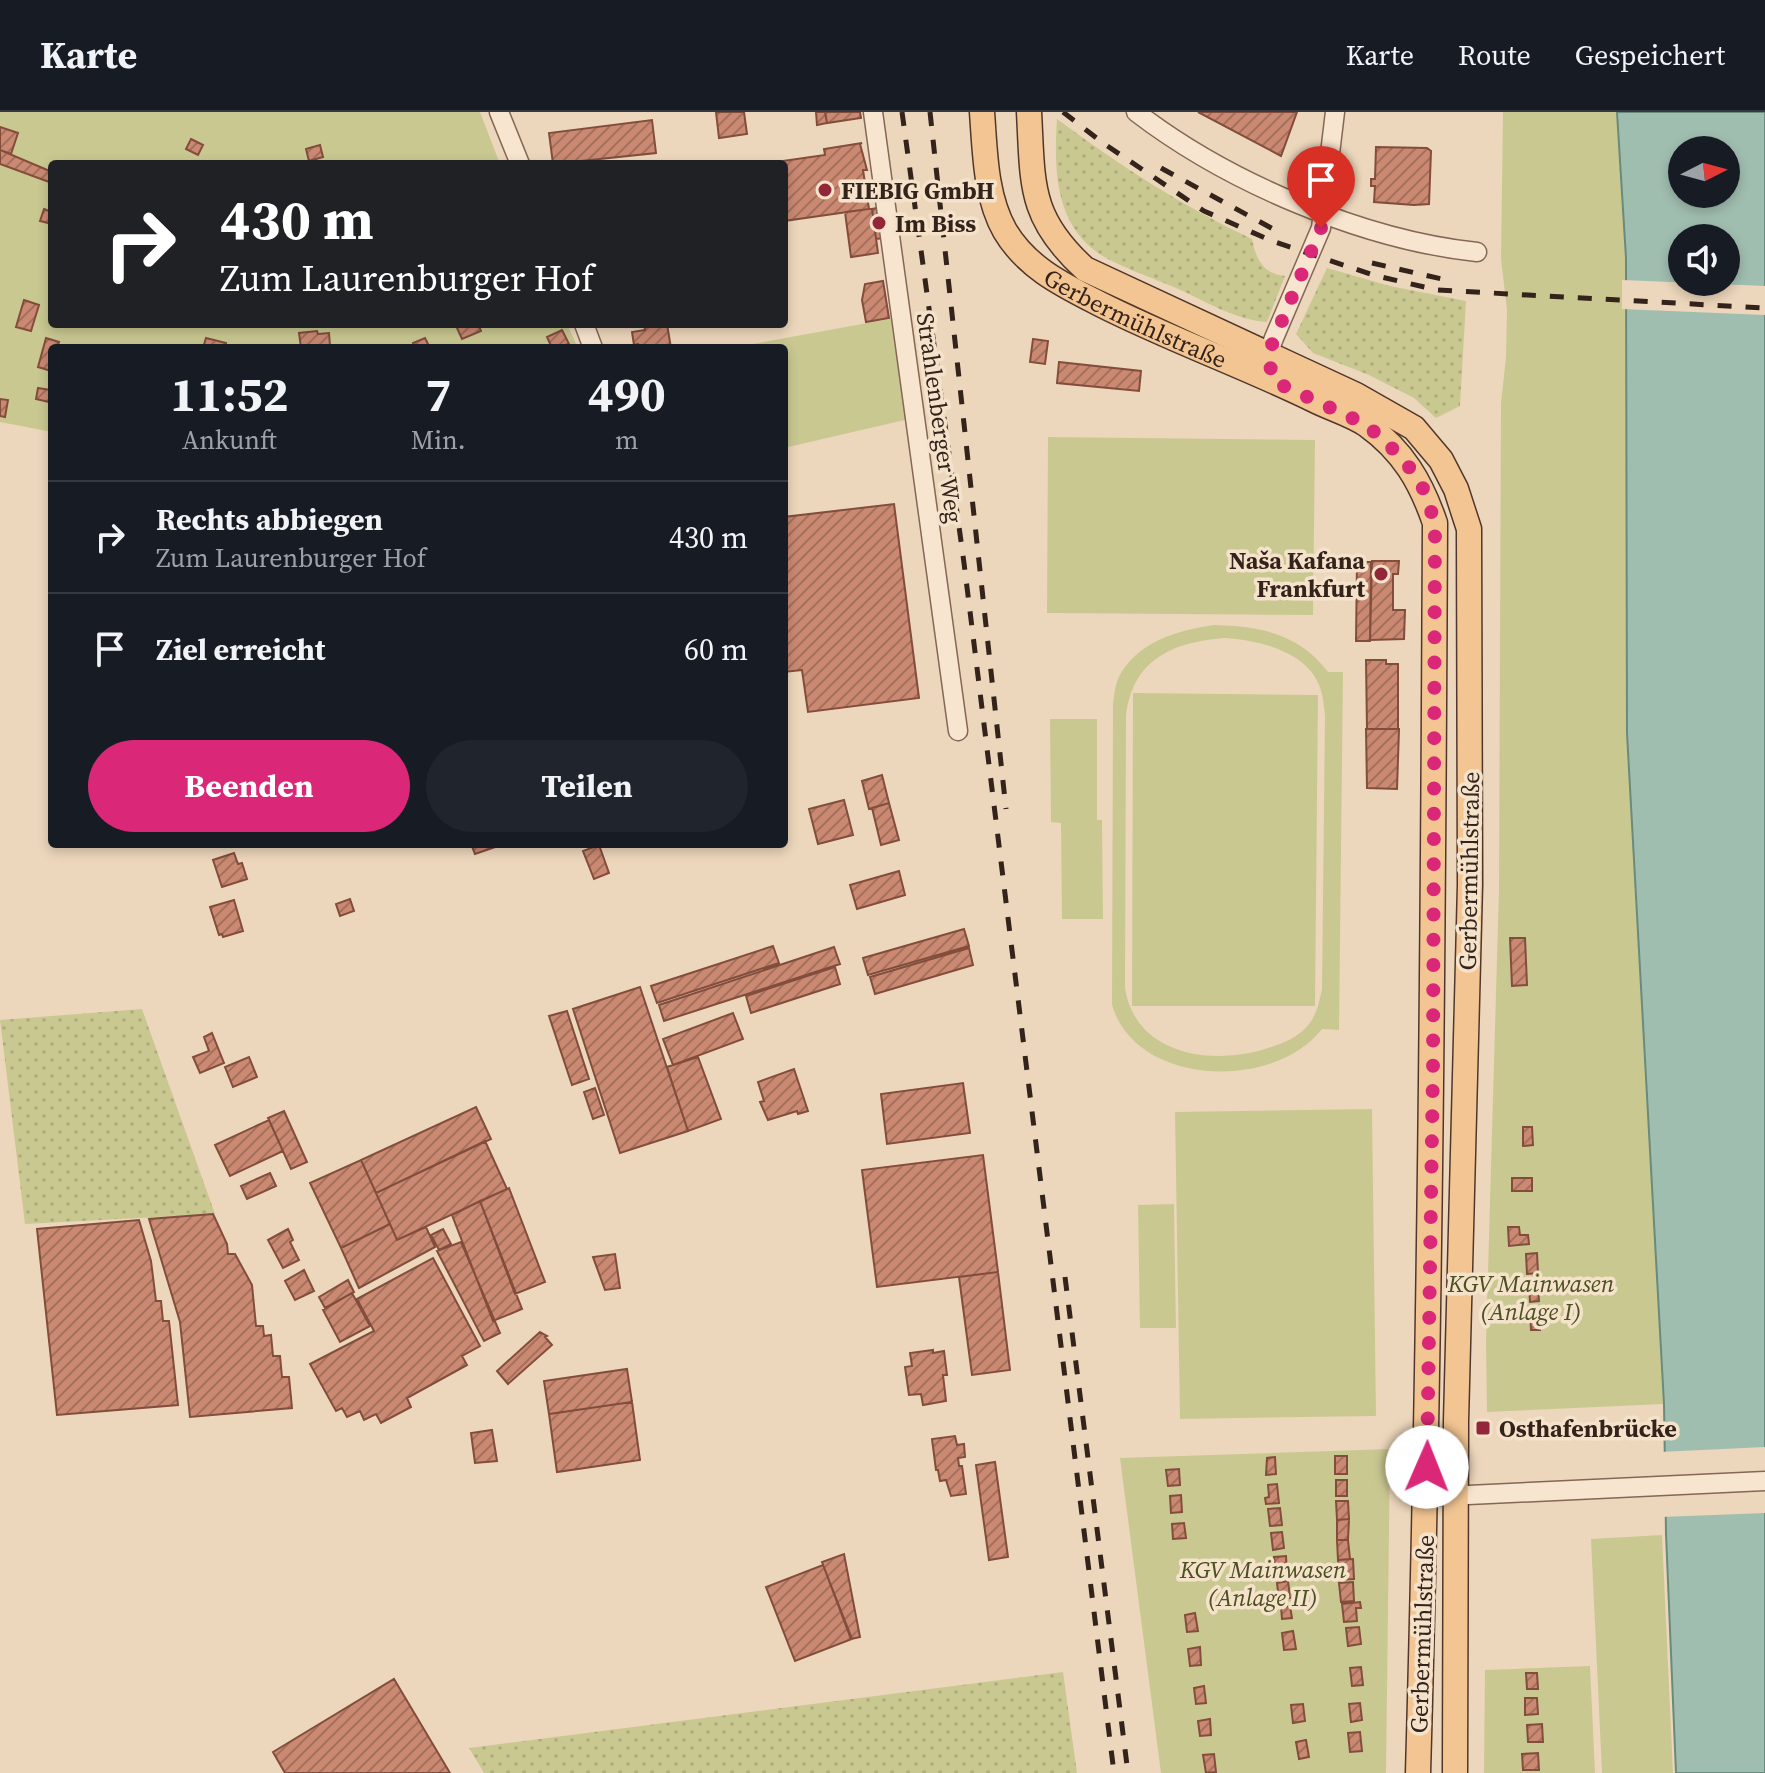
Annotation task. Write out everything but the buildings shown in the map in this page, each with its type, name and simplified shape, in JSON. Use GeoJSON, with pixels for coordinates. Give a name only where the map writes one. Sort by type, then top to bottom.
{"type":"FeatureCollection","features":[{"type":"Feature","properties":{"kind":"main road","name":"Gerbermühlstraße"},"geometry":{"type":"LineString","coordinates":[[982,112],[986,163],[994,203],[1004,229],[1022,255],[1040,271],[1132,320],[1365,424],[1407,464],[1424,490],[1435,523],[1433,1068],[1418,1773]]}},
{"type":"Feature","properties":{"kind":"main road","name":"Gerbermühlstraße"},"geometry":{"type":"LineString","coordinates":[[1029,112],[1033,188],[1049,229],[1085,269],[1356,395],[1414,428],[1441,460],[1456,489],[1469,529],[1470,885],[1459,1295],[1455,1773]]}},
{"type":"Feature","properties":{"kind":"main road"},"geometry":{"type":"LineString","coordinates":[[986,163],[1003,191],[1012,197],[1025,197],[1033,188]]}},
{"type":"Feature","properties":{"kind":"street"},"geometry":{"type":"LineString","coordinates":[[499,112],[518,160]]}},
{"type":"Feature","properties":{"kind":"street","name":"Strahlenberger Weg"},"geometry":{"type":"LineString","coordinates":[[873,112],[958,731]]}},
{"type":"Feature","properties":{"kind":"street"},"geometry":{"type":"LineString","coordinates":[[1136,112],[1241,178],[1324,214],[1407,240],[1477,252]]}},
{"type":"Feature","properties":{"kind":"street"},"geometry":{"type":"LineString","coordinates":[[1273,381],[1268,354],[1311,255],[1324,214],[1335,112]]}},
{"type":"Feature","properties":{"kind":"street"},"geometry":{"type":"LineString","coordinates":[[1426,1497],[1765,1481]]}},
{"type":"Feature","properties":{"kind":"green space"},"geometry":{"type":"Polygon","coordinates":[[[0,112],[480,112],[498,160],[48,160],[48,328],[569,328],[576,344],[48,344],[48,431],[0,422],[0,112]]]}},
{"type":"Feature","properties":{"kind":"green space","name":"KGV Mainwasen (Anlage I)"},"geometry":{"type":"Polygon","coordinates":[[[1503,112],[1617,112],[1626,258],[1627,733],[1664,1404],[1487,1412],[1486,1341],[1499,889],[1501,403],[1507,310],[1501,259],[1503,112]]]}},
{"type":"Feature","properties":{"kind":"green space"},"geometry":{"type":"Polygon","coordinates":[[[1057,119],[1152,184],[1252,239],[1266,269],[1285,276],[1267,322],[1232,314],[1125,267],[1105,258],[1083,240],[1065,210],[1060,192],[1056,156],[1057,119]]]}},
{"type":"Feature","properties":{"kind":"green space"},"geometry":{"type":"Polygon","coordinates":[[[1327,268],[1390,286],[1466,301],[1460,406],[1436,418],[1414,398],[1369,375],[1313,353],[1296,334],[1327,268]]]}},
{"type":"Feature","properties":{"kind":"green space"},"geometry":{"type":"Polygon","coordinates":[[[895,318],[909,419],[788,447],[788,344],[753,344],[895,318]]]}},
{"type":"Feature","properties":{"kind":"green space"},"geometry":{"type":"Polygon","coordinates":[[[1048,437],[1315,440],[1313,615],[1047,613],[1048,437]]]}},
{"type":"Feature","properties":{"kind":"green space"},"geometry":{"type":"Polygon","coordinates":[[[1214,625],[1263,630],[1305,649],[1328,672],[1343,672],[1339,1030],[1322,1029],[1300,1049],[1272,1063],[1241,1070],[1208,1071],[1176,1065],[1148,1052],[1126,1032],[1112,1005],[1113,704],[1116,685],[1126,666],[1147,647],[1214,625]],[[1238,639],[1188,644],[1158,658],[1137,681],[1126,717],[1125,988],[1132,1011],[1145,1030],[1162,1043],[1205,1055],[1229,1056],[1252,1052],[1291,1039],[1306,1028],[1313,1018],[1322,989],[1325,716],[1321,693],[1313,673],[1292,656],[1238,639]]]}},
{"type":"Feature","properties":{"kind":"green space"},"geometry":{"type":"Polygon","coordinates":[[[1133,693],[1318,695],[1315,1006],[1132,1006],[1133,693]]]}},
{"type":"Feature","properties":{"kind":"green space"},"geometry":{"type":"Polygon","coordinates":[[[1050,719],[1097,719],[1097,820],[1102,820],[1103,919],[1062,919],[1061,823],[1051,822],[1050,719]]]}},
{"type":"Feature","properties":{"kind":"green space"},"geometry":{"type":"Polygon","coordinates":[[[142,1009],[215,1214],[25,1224],[0,1020],[142,1009]]]}},
{"type":"Feature","properties":{"kind":"green space"},"geometry":{"type":"Polygon","coordinates":[[[1372,1109],[1376,1416],[1180,1419],[1175,1112],[1372,1109]]]}},
{"type":"Feature","properties":{"kind":"green space"},"geometry":{"type":"Polygon","coordinates":[[[1174,1204],[1176,1328],[1140,1328],[1138,1205],[1174,1204]]]}},
{"type":"Feature","properties":{"kind":"green space","name":"KGV Mainwasen (Anlage II)"},"geometry":{"type":"Polygon","coordinates":[[[1390,1449],[1386,1773],[1161,1773],[1120,1458],[1390,1449]]]}},
{"type":"Feature","properties":{"kind":"green space"},"geometry":{"type":"Polygon","coordinates":[[[1662,1535],[1673,1773],[1602,1773],[1591,1539],[1662,1535]]]}},
{"type":"Feature","properties":{"kind":"green space"},"geometry":{"type":"Polygon","coordinates":[[[1590,1666],[1595,1773],[1484,1773],[1485,1670],[1590,1666]]]}},
{"type":"Feature","properties":{"kind":"green space"},"geometry":{"type":"Polygon","coordinates":[[[1063,1672],[1077,1773],[484,1773],[469,1748],[1063,1672]]]}},
{"type":"Feature","properties":{"kind":"shaded area"},"geometry":{"type":"Polygon","coordinates":[[[1617,112],[1765,112],[1765,1773],[1676,1773],[1664,1404],[1627,733],[1626,258],[1617,112]]]}},
{"type":"Feature","properties":{"kind":"pier"},"geometry":{"type":"Polygon","coordinates":[[[1622,280],[1668,282],[1668,296],[1740,296],[1740,285],[1765,286],[1765,315],[1622,309],[1622,280]]]}},
{"type":"Feature","properties":{"kind":"pier"},"geometry":{"type":"Polygon","coordinates":[[[1765,1447],[1765,1513],[1661,1517],[1660,1452],[1765,1447]]]}},
{"type":"Feature","properties":{"kind":"railway"},"geometry":{"type":"LineString","coordinates":[[902,112],[964,563],[1114,1773]]}},
{"type":"Feature","properties":{"kind":"railway"},"geometry":{"type":"LineString","coordinates":[[930,112],[1006,809]]}},
{"type":"Feature","properties":{"kind":"railway"},"geometry":{"type":"LineString","coordinates":[[1063,112],[1204,211],[1272,241],[1373,275],[1437,290],[1765,308]]}},
{"type":"Feature","properties":{"kind":"railway"},"geometry":{"type":"LineString","coordinates":[[1161,168],[1273,229]]}},
{"type":"Feature","properties":{"kind":"railway"},"geometry":{"type":"LineString","coordinates":[[1372,263],[1442,279]]}},
{"type":"Feature","properties":{"kind":"railway"},"geometry":{"type":"LineString","coordinates":[[1065,1277],[1128,1773]]}},
{"type":"Feature","properties":{"kind":"place","name":"FIEBIG GmbH"},"geometry":{"type":"Point","coordinates":[825,190]}},
{"type":"Feature","properties":{"kind":"place","name":"Im Biss"},"geometry":{"type":"Point","coordinates":[879,223]}},
{"type":"Feature","properties":{"kind":"place","name":"Naša Kafana Frankfurt"},"geometry":{"type":"Point","coordinates":[1381,574]}},
{"type":"Feature","properties":{"kind":"place","name":"Osthafenbrücke"},"geometry":{"type":"Point","coordinates":[1483,1428]}},
{"type":"Feature","properties":{"kind":"route"},"geometry":{"type":"LineString","coordinates":[[1321,228],[1268,354],[1273,381],[1365,424],[1386,442],[1407,464],[1424,490],[1435,523],[1433,1068],[1427,1467]]}}]}
